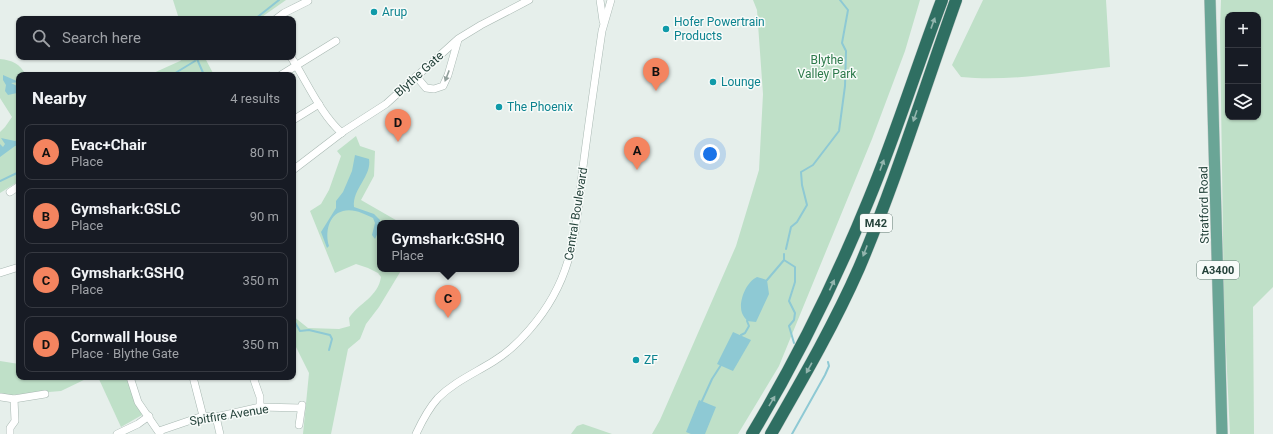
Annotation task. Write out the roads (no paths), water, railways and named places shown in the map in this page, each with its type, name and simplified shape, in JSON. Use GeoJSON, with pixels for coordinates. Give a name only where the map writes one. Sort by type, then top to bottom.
{"type":"FeatureCollection","features":[{"type":"Feature","properties":{"kind":"highway","name":"M42"},"geometry":{"type":"LineString","coordinates":[[752,434],[782,384],[840,269],[870,198],[942,0]]}},
{"type":"Feature","properties":{"kind":"highway","name":"M42"},"geometry":{"type":"LineString","coordinates":[[771,434],[811,365],[858,268],[956,0]]}},
{"type":"Feature","properties":{"kind":"highway"},"geometry":{"type":"LineString","coordinates":[[924,90],[964,0]]}},
{"type":"Feature","properties":{"kind":"main road","name":"Stratford Road"},"geometry":{"type":"LineString","coordinates":[[1210,0],[1222,434]]}},
{"type":"Feature","properties":{"kind":"street","name":"Blythe Gate"},"geometry":{"type":"LineString","coordinates":[[296,168],[342,133],[386,104],[458,39],[529,0]]}},
{"type":"Feature","properties":{"kind":"street"},"geometry":{"type":"LineString","coordinates":[[600,0],[603,27]]}},
{"type":"Feature","properties":{"kind":"street"},"geometry":{"type":"LineString","coordinates":[[603,27],[611,0]]}},
{"type":"Feature","properties":{"kind":"street"},"geometry":{"type":"LineString","coordinates":[[280,16],[308,1]]}},
{"type":"Feature","properties":{"kind":"street","name":"Central Boulevard"},"geometry":{"type":"LineString","coordinates":[[416,434],[424,416],[438,398],[456,383],[494,361],[512,347],[530,329],[556,293],[565,272],[574,237],[603,27]]}},
{"type":"Feature","properties":{"kind":"street"},"geometry":{"type":"LineString","coordinates":[[416,76],[426,88],[434,89],[442,86],[448,76],[458,39]]}},
{"type":"Feature","properties":{"kind":"street"},"geometry":{"type":"LineString","coordinates":[[286,72],[336,41]]}},
{"type":"Feature","properties":{"kind":"street"},"geometry":{"type":"LineString","coordinates":[[293,60],[319,104],[334,126],[342,133]]}},
{"type":"Feature","properties":{"kind":"street"},"geometry":{"type":"LineString","coordinates":[[296,118],[319,104]]}},
{"type":"Feature","properties":{"kind":"street"},"geometry":{"type":"LineString","coordinates":[[10,192],[16,188]]}},
{"type":"Feature","properties":{"kind":"street"},"geometry":{"type":"LineString","coordinates":[[0,273],[16,268]]}},
{"type":"Feature","properties":{"kind":"street"},"geometry":{"type":"LineString","coordinates":[[131,380],[138,402],[160,432]]}},
{"type":"Feature","properties":{"kind":"street"},"geometry":{"type":"LineString","coordinates":[[194,380],[203,416]]}},
{"type":"Feature","properties":{"kind":"street"},"geometry":{"type":"LineString","coordinates":[[254,380],[260,397],[260,407]]}},
{"type":"Feature","properties":{"kind":"street"},"geometry":{"type":"LineString","coordinates":[[1,397],[14,399],[45,394]]}},
{"type":"Feature","properties":{"kind":"street"},"geometry":{"type":"LineString","coordinates":[[10,434],[10,428],[15,421],[14,399]]}},
{"type":"Feature","properties":{"kind":"street","name":"Spitfire Avenue"},"geometry":{"type":"LineString","coordinates":[[160,432],[203,416],[216,416],[260,407],[301,406],[299,425]]}},
{"type":"Feature","properties":{"kind":"street"},"geometry":{"type":"LineString","coordinates":[[117,434],[138,424],[149,416]]}},
{"type":"Feature","properties":{"kind":"street"},"geometry":{"type":"LineString","coordinates":[[216,416],[220,434]]}},
{"type":"Feature","properties":{"kind":"water"},"geometry":{"type":"Polygon","coordinates":[[[3,75],[16,81],[16,82],[11,83],[16,86],[16,93],[8,95],[5,91],[6,85],[3,80],[3,75]]]}},
{"type":"Feature","properties":{"kind":"water"},"geometry":{"type":"Polygon","coordinates":[[[1,138],[16,140],[16,146],[0,157],[0,144],[3,147],[5,144],[1,138]]]}},
{"type":"Feature","properties":{"kind":"water"},"geometry":{"type":"Polygon","coordinates":[[[355,155],[369,159],[368,171],[356,194],[354,207],[374,214],[380,220],[377,220],[377,235],[375,239],[372,235],[375,223],[373,218],[355,211],[343,211],[334,216],[331,220],[327,236],[329,246],[327,248],[321,232],[336,208],[336,201],[343,192],[352,171],[355,155]]]}},
{"type":"Feature","properties":{"kind":"water"},"geometry":{"type":"Polygon","coordinates":[[[757,277],[767,280],[769,294],[756,322],[747,321],[742,313],[742,298],[749,283],[757,277]]]}},
{"type":"Feature","properties":{"kind":"water"},"geometry":{"type":"Polygon","coordinates":[[[733,332],[751,340],[733,371],[717,364],[733,332]]]}},
{"type":"Feature","properties":{"kind":"water"},"geometry":{"type":"Polygon","coordinates":[[[699,400],[716,407],[705,434],[691,434],[686,432],[699,400]]]}},
{"type":"Feature","properties":{"kind":"waterway"},"geometry":{"type":"LineString","coordinates":[[259,16],[279,0]]}},
{"type":"Feature","properties":{"kind":"waterway"},"geometry":{"type":"LineString","coordinates":[[786,249],[791,227],[797,222],[807,205],[802,185],[801,172],[813,165],[839,131],[845,86],[846,51],[842,43],[848,10],[840,0]]}},
{"type":"Feature","properties":{"kind":"waterway"},"geometry":{"type":"LineString","coordinates":[[197,60],[203,72]]}},
{"type":"Feature","properties":{"kind":"waterway"},"geometry":{"type":"LineString","coordinates":[[177,72],[195,61]]}},
{"type":"Feature","properties":{"kind":"waterway"},"geometry":{"type":"LineString","coordinates":[[0,181],[16,173]]}},
{"type":"Feature","properties":{"kind":"waterway"},"geometry":{"type":"LineString","coordinates":[[784,254],[784,260],[795,267],[795,282],[789,301],[795,313],[794,320],[789,326],[794,343]]}},
{"type":"Feature","properties":{"kind":"waterway"},"geometry":{"type":"LineString","coordinates":[[767,280],[784,260]]}},
{"type":"Feature","properties":{"kind":"waterway"},"geometry":{"type":"LineString","coordinates":[[741,335],[745,333],[749,326],[747,321]]}},
{"type":"Feature","properties":{"kind":"waterway"},"geometry":{"type":"LineString","coordinates":[[296,324],[300,331],[309,330],[330,335],[332,339],[329,350]]}},
{"type":"Feature","properties":{"kind":"waterway"},"geometry":{"type":"LineString","coordinates":[[792,434],[825,375],[829,366],[828,362]]}},
{"type":"Feature","properties":{"kind":"waterway"},"geometry":{"type":"LineString","coordinates":[[702,401],[712,379],[721,365]]}},
{"type":"Feature","properties":{"kind":"place","name":"Arup"},"geometry":{"type":"Point","coordinates":[374,12]}},
{"type":"Feature","properties":{"kind":"place","name":"Hofer Powertrain Products"},"geometry":{"type":"Point","coordinates":[666,29]}},
{"type":"Feature","properties":{"kind":"place","name":"Lounge"},"geometry":{"type":"Point","coordinates":[713,82]}},
{"type":"Feature","properties":{"kind":"place","name":"Gymshark:GSLC"},"geometry":{"type":"Point","coordinates":[656,91]}},
{"type":"Feature","properties":{"kind":"place","name":"The Phoenix"},"geometry":{"type":"Point","coordinates":[499,107]}},
{"type":"Feature","properties":{"kind":"place","name":"Cornwall House"},"geometry":{"type":"Point","coordinates":[398,142]}},
{"type":"Feature","properties":{"kind":"place","name":"Evac+Chair"},"geometry":{"type":"Point","coordinates":[637,170]}},
{"type":"Feature","properties":{"kind":"place","name":"Gymshark:GSHQ"},"geometry":{"type":"Point","coordinates":[448,318]}},
{"type":"Feature","properties":{"kind":"place","name":"ZF"},"geometry":{"type":"Point","coordinates":[636,360]}},
{"type":"Feature","properties":{"kind":"park label","name":"Blythe Valley Park"},"geometry":{"type":"Point","coordinates":[827,67]}}]}
